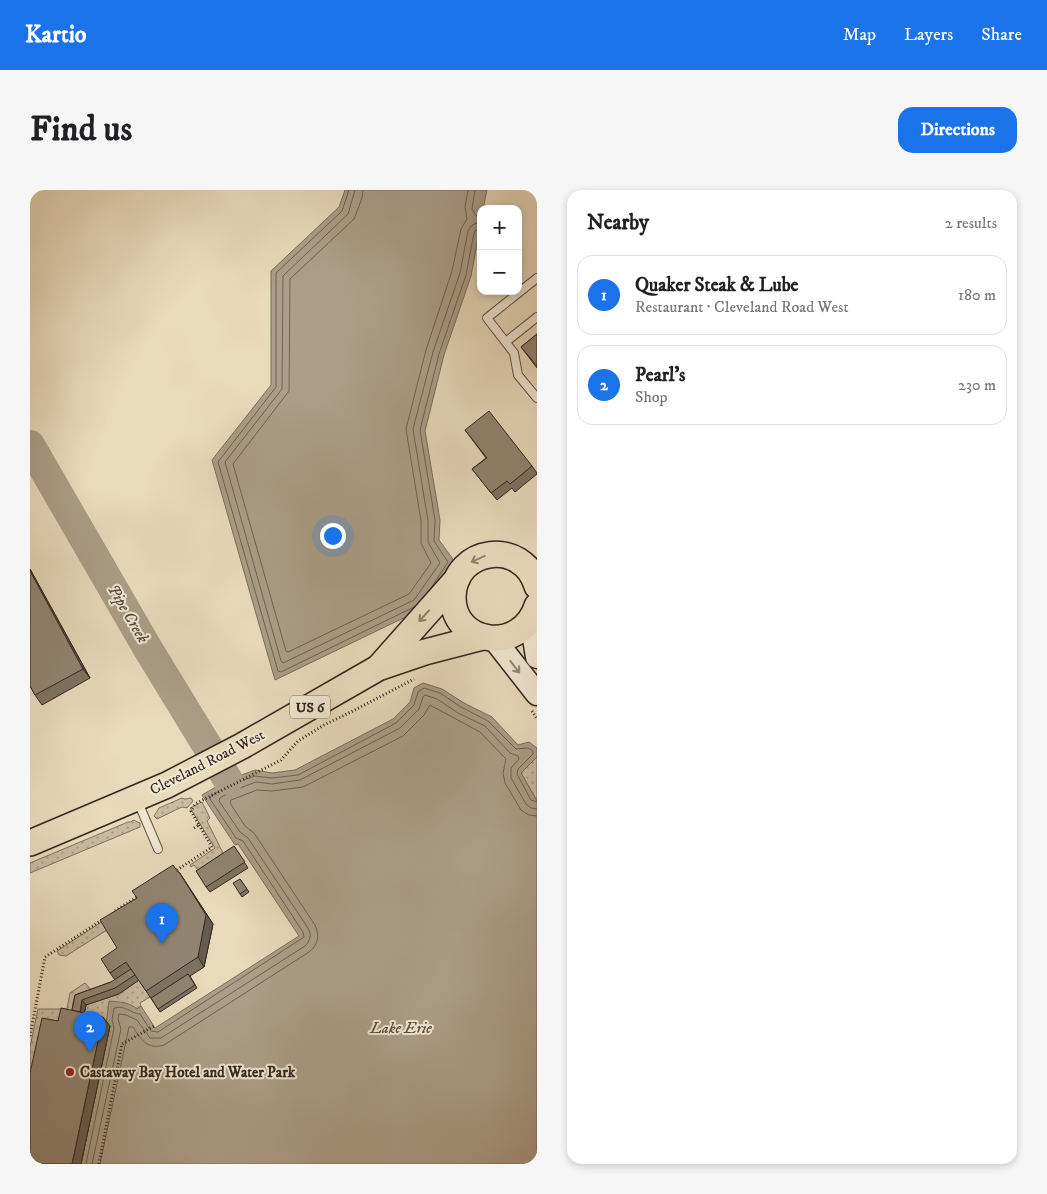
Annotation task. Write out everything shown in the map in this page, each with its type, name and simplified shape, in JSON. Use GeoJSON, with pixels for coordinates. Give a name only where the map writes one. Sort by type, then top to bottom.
{"type":"FeatureCollection","features":[{"type":"Feature","properties":{"kind":"main road"},"geometry":{"type":"LineString","coordinates":[[508,555],[537,552]]}},
{"type":"Feature","properties":{"kind":"main road","name":"Cleveland Road West"},"geometry":{"type":"LineString","coordinates":[[378,668],[466,567],[478,558],[493,554],[508,555]]}},
{"type":"Feature","properties":{"kind":"main road"},"geometry":{"type":"LineString","coordinates":[[508,555],[526,566],[537,586]]}},
{"type":"Feature","properties":{"kind":"main road"},"geometry":{"type":"LineString","coordinates":[[457,579],[454,589],[455,610],[466,627],[488,638],[532,699]]}},
{"type":"Feature","properties":{"kind":"main road"},"geometry":{"type":"LineString","coordinates":[[536,610],[533,632],[537,657]]}},
{"type":"Feature","properties":{"kind":"main road","name":"Cleveland Road West"},"geometry":{"type":"LineString","coordinates":[[30,843],[167,785],[242,746],[378,668],[425,652],[488,638],[514,635],[530,622],[536,610]]}},
{"type":"Feature","properties":{"kind":"lane"},"geometry":{"type":"LineString","coordinates":[[537,278],[486,318],[507,341],[514,352],[518,375],[537,398]]}},
{"type":"Feature","properties":{"kind":"lane"},"geometry":{"type":"LineString","coordinates":[[507,341],[537,317]]}},
{"type":"Feature","properties":{"kind":"lane"},"geometry":{"type":"LineString","coordinates":[[136,798],[158,849]]}},
{"type":"Feature","properties":{"kind":"path"},"geometry":{"type":"LineString","coordinates":[[173,873],[212,847],[191,811],[194,804],[281,760],[298,741],[324,725],[415,678]]}},
{"type":"Feature","properties":{"kind":"path"},"geometry":{"type":"LineString","coordinates":[[532,699],[537,719]]}},
{"type":"Feature","properties":{"kind":"path"},"geometry":{"type":"LineString","coordinates":[[194,828],[199,825]]}},
{"type":"Feature","properties":{"kind":"path"},"geometry":{"type":"LineString","coordinates":[[30,1036],[45,957],[141,894]]}},
{"type":"Feature","properties":{"kind":"path"},"geometry":{"type":"LineString","coordinates":[[99,1164],[122,1044],[154,1026]]}},
{"type":"Feature","properties":{"kind":"shaded area"},"geometry":{"type":"Polygon","coordinates":[[[537,757],[537,801],[521,773],[537,757]]]}},
{"type":"Feature","properties":{"kind":"shaded area"},"geometry":{"type":"Polygon","coordinates":[[[182,798],[191,798],[193,801],[187,808],[182,807],[157,819],[154,816],[159,808],[182,798]]]}},
{"type":"Feature","properties":{"kind":"shaded area"},"geometry":{"type":"Polygon","coordinates":[[[202,802],[210,818],[207,821],[223,853],[198,870],[194,865],[191,867],[190,865],[215,848],[190,808],[202,802]]]}},
{"type":"Feature","properties":{"kind":"shaded area"},"geometry":{"type":"Polygon","coordinates":[[[133,820],[140,823],[140,827],[30,873],[30,863],[133,820]]]}},
{"type":"Feature","properties":{"kind":"shaded area"},"geometry":{"type":"Polygon","coordinates":[[[138,898],[107,930],[66,956],[59,955],[57,951],[138,898]]]}},
{"type":"Feature","properties":{"kind":"shaded area"},"geometry":{"type":"Polygon","coordinates":[[[139,980],[150,997],[140,1003],[141,1006],[137,1009],[106,1025],[83,1020],[86,1005],[119,994],[139,980]]]}},
{"type":"Feature","properties":{"kind":"shaded area"},"geometry":{"type":"Polygon","coordinates":[[[85,983],[95,994],[79,1000],[40,1070],[30,1068],[30,1047],[38,1009],[67,1009],[70,993],[85,983]]]}},
{"type":"Feature","properties":{"kind":"water"},"geometry":{"type":"Polygon","coordinates":[[[345,190],[487,190],[484,205],[477,205],[477,244],[471,276],[444,355],[425,431],[440,520],[439,540],[455,562],[422,609],[275,680],[212,460],[271,385],[271,271],[339,207],[345,190]]]}},
{"type":"Feature","properties":{"kind":"water","name":"Lake Erie"},"geometry":{"type":"Polygon","coordinates":[[[423,683],[442,689],[492,717],[518,745],[529,742],[537,748],[537,757],[521,773],[537,801],[537,1164],[81,1164],[110,1026],[106,1025],[109,1001],[128,1004],[137,1009],[141,1006],[155,1028],[299,936],[238,844],[235,845],[202,795],[228,780],[255,770],[272,773],[295,770],[393,719],[410,702],[414,688],[423,683]]]}},
{"type":"Feature","properties":{"kind":"building"},"geometry":{"type":"Polygon","coordinates":[[[537,334],[537,366],[521,347],[537,334]]]}},
{"type":"Feature","properties":{"kind":"building"},"geometry":{"type":"Polygon","coordinates":[[[489,411],[532,466],[510,484],[507,481],[491,493],[472,469],[487,458],[465,430],[489,411]]]}},
{"type":"Feature","properties":{"kind":"building"},"geometry":{"type":"Polygon","coordinates":[[[30,571],[83,669],[35,695],[30,686],[30,571]]]}},
{"type":"Feature","properties":{"kind":"building"},"geometry":{"type":"Polygon","coordinates":[[[234,846],[245,862],[206,887],[196,871],[234,846]]]}},
{"type":"Feature","properties":{"kind":"building"},"geometry":{"type":"Polygon","coordinates":[[[173,865],[206,915],[198,957],[146,991],[126,962],[110,973],[101,959],[117,948],[100,920],[137,898],[132,891],[173,865]]]}},
{"type":"Feature","properties":{"kind":"building"},"geometry":{"type":"Polygon","coordinates":[[[240,879],[247,889],[240,894],[233,883],[240,879]]]}},
{"type":"Feature","properties":{"kind":"building"},"geometry":{"type":"Polygon","coordinates":[[[131,969],[135,975],[115,988],[82,1000],[80,1012],[72,1010],[75,995],[111,982],[131,969]]]}},
{"type":"Feature","properties":{"kind":"building"},"geometry":{"type":"Polygon","coordinates":[[[188,974],[195,985],[158,1009],[151,998],[188,974]]]}},
{"type":"Feature","properties":{"kind":"building","name":"Castaway Bay Hotel and Water Park"},"geometry":{"type":"Polygon","coordinates":[[[61,1008],[103,1017],[72,1164],[30,1164],[30,1073],[42,1018],[58,1021],[61,1008]]]}},
{"type":"Feature","properties":{"kind":"waterway","name":"Pipe Creek"},"geometry":{"type":"LineString","coordinates":[[30,445],[148,649],[228,780]]}},
{"type":"Feature","properties":{"kind":"place","name":"Quaker Steak & Lube"},"geometry":{"type":"Point","coordinates":[162,944]}},
{"type":"Feature","properties":{"kind":"place","name":"Pearl's"},"geometry":{"type":"Point","coordinates":[90,1052]}},
{"type":"Feature","properties":{"kind":"place","name":"Castaway Bay Hotel and Water Park"},"geometry":{"type":"Point","coordinates":[70,1072]}}]}
